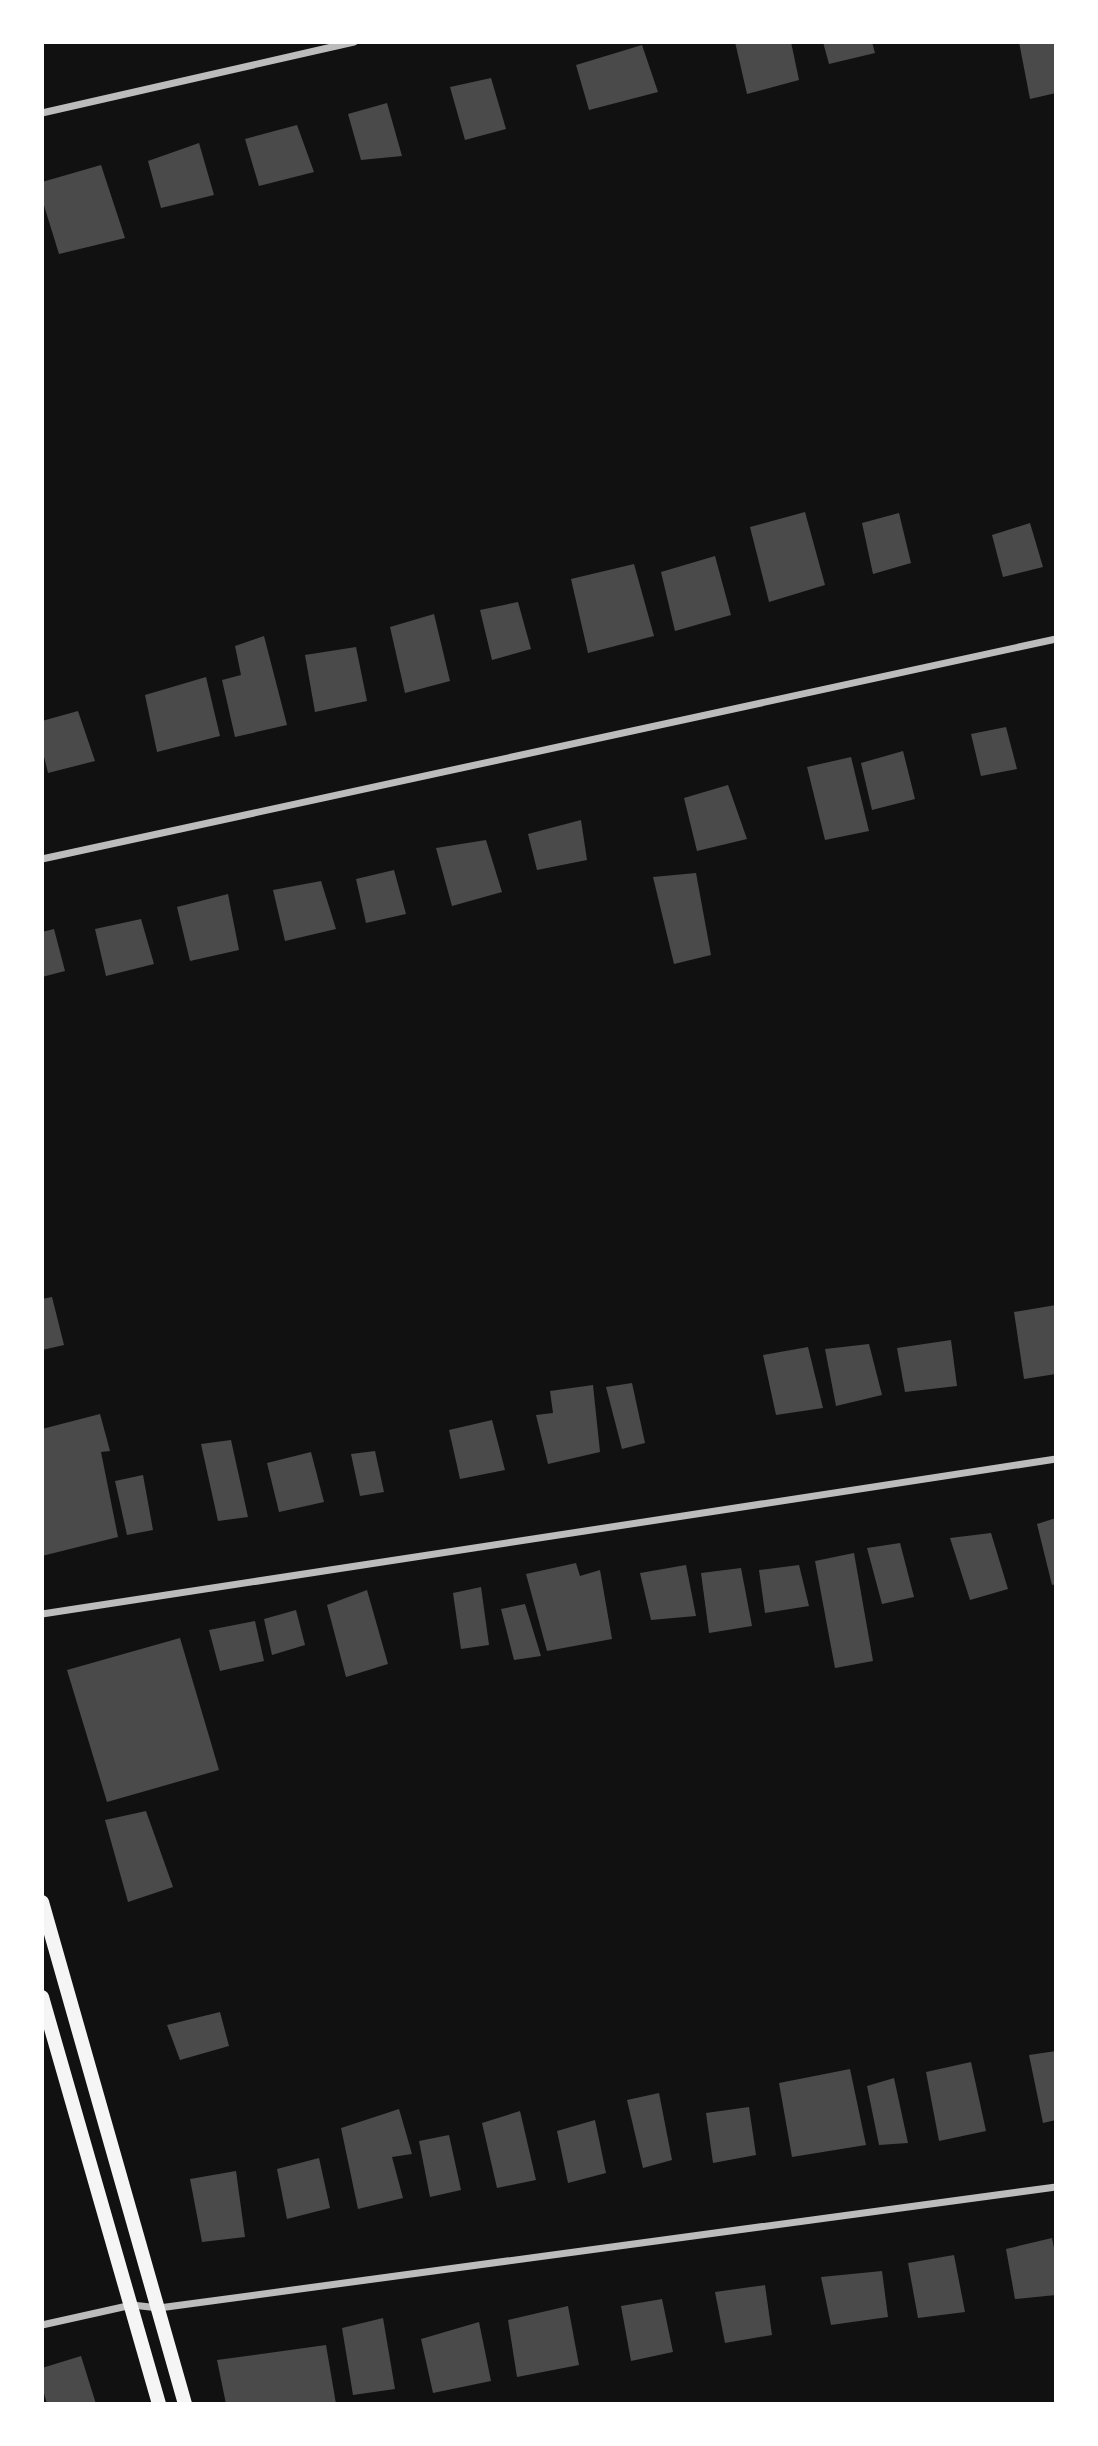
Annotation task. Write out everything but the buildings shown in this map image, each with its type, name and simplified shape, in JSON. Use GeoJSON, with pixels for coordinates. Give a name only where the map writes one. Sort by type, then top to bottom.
{"type":"FeatureCollection","features":[{"type":"Feature","properties":{"kind":"main road"},"geometry":{"type":"LineString","coordinates":[[42,1902],[185,2404]]}},
{"type":"Feature","properties":{"kind":"main road"},"geometry":{"type":"LineString","coordinates":[[42,1997],[159,2404]]}},
{"type":"Feature","properties":{"kind":"street"},"geometry":{"type":"LineString","coordinates":[[42,113],[354,42]]}},
{"type":"Feature","properties":{"kind":"street"},"geometry":{"type":"LineString","coordinates":[[42,859],[1056,639]]}},
{"type":"Feature","properties":{"kind":"street"},"geometry":{"type":"LineString","coordinates":[[42,1614],[1056,1459]]}},
{"type":"Feature","properties":{"kind":"street"},"geometry":{"type":"LineString","coordinates":[[42,2325],[132,2305],[159,2308],[1056,2188]]}}]}
